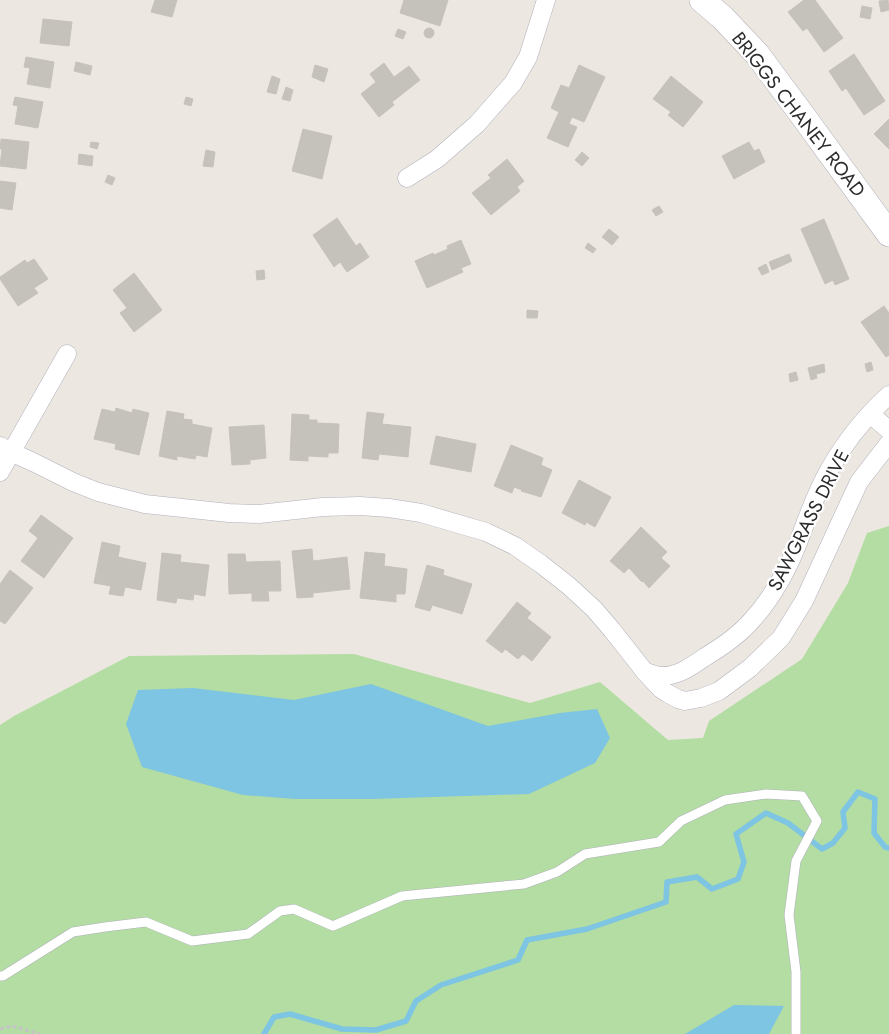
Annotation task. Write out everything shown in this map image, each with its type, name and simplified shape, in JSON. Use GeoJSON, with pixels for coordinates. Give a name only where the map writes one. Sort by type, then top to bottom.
{"type":"FeatureCollection","features":[{"type":"Feature","properties":{"kind":"main road","name":"BRIGGS CHANEY ROAD"},"geometry":{"type":"LineString","coordinates":[[702,0],[723,18],[756,54],[820,138],[889,234]]}},
{"type":"Feature","properties":{"kind":"street"},"geometry":{"type":"LineString","coordinates":[[408,178],[437,159],[477,124],[513,83],[528,56],[546,0]]}},
{"type":"Feature","properties":{"kind":"street"},"geometry":{"type":"LineString","coordinates":[[0,472],[6,449],[67,354]]}},
{"type":"Feature","properties":{"kind":"street","name":"SAWGRASS DRIVE"},"geometry":{"type":"LineString","coordinates":[[645,672],[661,676],[676,674],[720,648],[752,621],[770,596],[787,567],[827,472],[844,446],[870,414],[889,395]]}},
{"type":"Feature","properties":{"kind":"street"},"geometry":{"type":"LineString","coordinates":[[870,414],[889,430]]}},
{"type":"Feature","properties":{"kind":"street","name":"SAWGRASS DRIVE"},"geometry":{"type":"LineString","coordinates":[[645,672],[667,694],[685,701],[701,698],[719,691],[750,668],[781,638],[804,602],[859,482],[889,443]]}},
{"type":"Feature","properties":{"kind":"street"},"geometry":{"type":"LineString","coordinates":[[6,449],[73,482],[98,492],[145,504],[228,513],[259,514],[323,507],[360,506],[390,508],[440,518],[486,532],[515,546],[570,586],[594,609],[645,672]]}},
{"type":"Feature","properties":{"kind":"lane"},"geometry":{"type":"LineString","coordinates":[[0,976],[3,976],[73,932],[146,922],[192,941],[248,934],[280,911],[294,909],[332,926],[402,896],[524,884],[557,872],[585,854],[659,842],[681,821],[725,800],[766,794],[802,796],[817,821],[796,861],[789,915],[796,972],[796,1034]]}},
{"type":"Feature","properties":{"kind":"path"},"geometry":{"type":"LineString","coordinates":[[0,1029],[12,1026],[40,1034]]}},
{"type":"Feature","properties":{"kind":"green space"},"geometry":{"type":"Polygon","coordinates":[[[889,526],[889,1034],[0,1034],[0,725],[14,716],[129,656],[354,654],[530,703],[600,682],[668,740],[703,738],[709,721],[802,659],[848,583],[867,533],[889,526]]]}},
{"type":"Feature","properties":{"kind":"water"},"geometry":{"type":"Polygon","coordinates":[[[371,684],[488,726],[560,713],[597,709],[610,738],[595,763],[529,794],[372,799],[295,799],[243,795],[142,767],[126,724],[138,690],[193,688],[294,700],[371,684]]]}},
{"type":"Feature","properties":{"kind":"water"},"geometry":{"type":"Polygon","coordinates":[[[734,1005],[784,1006],[769,1034],[685,1034],[734,1005]]]}},
{"type":"Feature","properties":{"kind":"building"},"geometry":{"type":"Polygon","coordinates":[[[155,0],[177,0],[172,17],[151,12],[155,0]]]}},
{"type":"Feature","properties":{"kind":"building"},"geometry":{"type":"Polygon","coordinates":[[[404,0],[448,0],[440,26],[400,13],[404,0]]]}},
{"type":"Feature","properties":{"kind":"building"},"geometry":{"type":"Polygon","coordinates":[[[804,0],[815,0],[843,38],[824,52],[807,28],[803,31],[788,12],[804,0]]]}},
{"type":"Feature","properties":{"kind":"building"},"geometry":{"type":"Polygon","coordinates":[[[888,0],[889,10],[881,12],[879,1],[888,0]]]}},
{"type":"Feature","properties":{"kind":"building"},"geometry":{"type":"Polygon","coordinates":[[[862,6],[872,8],[870,19],[860,17],[862,6]]]}},
{"type":"Feature","properties":{"kind":"building"},"geometry":{"type":"Polygon","coordinates":[[[43,19],[72,22],[69,46],[40,43],[43,19]]]}},
{"type":"Feature","properties":{"kind":"building"},"geometry":{"type":"Polygon","coordinates":[[[427,28],[431,28],[434,33],[433,37],[427,38],[424,35],[424,31],[427,28]]]}},
{"type":"Feature","properties":{"kind":"building"},"geometry":{"type":"Polygon","coordinates":[[[398,29],[406,32],[403,39],[395,36],[398,29]]]}},
{"type":"Feature","properties":{"kind":"building"},"geometry":{"type":"Polygon","coordinates":[[[854,54],[885,101],[864,115],[846,88],[842,91],[829,71],[854,54]]]}},
{"type":"Feature","properties":{"kind":"building"},"geometry":{"type":"Polygon","coordinates":[[[26,57],[54,62],[50,88],[27,84],[30,68],[24,67],[26,57]]]}},
{"type":"Feature","properties":{"kind":"building"},"geometry":{"type":"Polygon","coordinates":[[[76,62],[92,66],[90,75],[74,71],[76,62]]]}},
{"type":"Feature","properties":{"kind":"building"},"geometry":{"type":"Polygon","coordinates":[[[384,63],[394,77],[409,66],[420,80],[392,102],[394,105],[379,117],[361,94],[376,82],[370,74],[384,63]]]}},
{"type":"Feature","properties":{"kind":"building"},"geometry":{"type":"Polygon","coordinates":[[[315,65],[328,69],[324,82],[312,77],[315,65]]]}},
{"type":"Feature","properties":{"kind":"building"},"geometry":{"type":"Polygon","coordinates":[[[579,65],[605,77],[584,122],[572,117],[569,124],[577,127],[568,147],[547,138],[559,112],[551,108],[561,85],[569,88],[579,65]]]}},
{"type":"Feature","properties":{"kind":"building"},"geometry":{"type":"Polygon","coordinates":[[[272,76],[280,79],[276,94],[267,92],[272,76]]]}},
{"type":"Feature","properties":{"kind":"building"},"geometry":{"type":"Polygon","coordinates":[[[671,76],[703,102],[683,127],[668,115],[671,112],[653,99],[671,76]]]}},
{"type":"Feature","properties":{"kind":"building"},"geometry":{"type":"Polygon","coordinates":[[[286,87],[293,90],[290,101],[282,99],[286,87]]]}},
{"type":"Feature","properties":{"kind":"building"},"geometry":{"type":"Polygon","coordinates":[[[15,97],[43,102],[38,128],[15,124],[18,106],[13,105],[15,97]]]}},
{"type":"Feature","properties":{"kind":"building"},"geometry":{"type":"Polygon","coordinates":[[[186,97],[193,99],[191,106],[184,104],[186,97]]]}},
{"type":"Feature","properties":{"kind":"building"},"geometry":{"type":"Polygon","coordinates":[[[889,119],[889,149],[874,134],[889,119]]]}},
{"type":"Feature","properties":{"kind":"building"},"geometry":{"type":"Polygon","coordinates":[[[303,129],[332,136],[322,179],[292,171],[303,129]]]}},
{"type":"Feature","properties":{"kind":"building"},"geometry":{"type":"Polygon","coordinates":[[[1,139],[29,142],[26,169],[0,166],[1,139]]]}},
{"type":"Feature","properties":{"kind":"building"},"geometry":{"type":"Polygon","coordinates":[[[91,142],[99,143],[97,149],[90,147],[91,142]]]}},
{"type":"Feature","properties":{"kind":"building"},"geometry":{"type":"Polygon","coordinates":[[[749,142],[754,151],[759,149],[765,162],[734,179],[722,156],[749,142]]]}},
{"type":"Feature","properties":{"kind":"building"},"geometry":{"type":"Polygon","coordinates":[[[206,150],[215,152],[213,167],[203,166],[206,150]]]}},
{"type":"Feature","properties":{"kind":"building"},"geometry":{"type":"Polygon","coordinates":[[[582,152],[589,158],[582,166],[575,160],[582,152]]]}},
{"type":"Feature","properties":{"kind":"building"},"geometry":{"type":"Polygon","coordinates":[[[79,154],[93,156],[92,166],[78,164],[79,154]]]}},
{"type":"Feature","properties":{"kind":"building"},"geometry":{"type":"Polygon","coordinates":[[[507,159],[524,181],[517,187],[520,191],[491,215],[472,193],[491,178],[488,175],[507,159]]]}},
{"type":"Feature","properties":{"kind":"building"},"geometry":{"type":"Polygon","coordinates":[[[108,175],[115,178],[112,185],[105,182],[108,175]]]}},
{"type":"Feature","properties":{"kind":"building"},"geometry":{"type":"Polygon","coordinates":[[[0,181],[16,183],[12,210],[0,208],[0,181]]]}},
{"type":"Feature","properties":{"kind":"building"},"geometry":{"type":"Polygon","coordinates":[[[659,206],[663,212],[656,216],[652,210],[659,206]]]}},
{"type":"Feature","properties":{"kind":"building"},"geometry":{"type":"Polygon","coordinates":[[[337,218],[356,246],[360,243],[369,257],[347,272],[340,262],[334,267],[313,235],[337,218]]]}},
{"type":"Feature","properties":{"kind":"building"},"geometry":{"type":"Polygon","coordinates":[[[824,219],[849,279],[835,285],[833,280],[825,284],[801,229],[824,219]]]}},
{"type":"Feature","properties":{"kind":"building"},"geometry":{"type":"Polygon","coordinates":[[[609,229],[619,237],[612,245],[602,237],[609,229]]]}},
{"type":"Feature","properties":{"kind":"building"},"geometry":{"type":"Polygon","coordinates":[[[461,240],[471,264],[461,268],[463,272],[427,288],[415,261],[448,249],[447,246],[461,240]]]}},
{"type":"Feature","properties":{"kind":"building"},"geometry":{"type":"Polygon","coordinates":[[[588,243],[596,249],[593,253],[585,248],[588,243]]]}},
{"type":"Feature","properties":{"kind":"building"},"geometry":{"type":"Polygon","coordinates":[[[789,254],[792,261],[772,270],[769,262],[789,254]]]}},
{"type":"Feature","properties":{"kind":"building"},"geometry":{"type":"Polygon","coordinates":[[[34,259],[48,279],[34,288],[38,293],[18,306],[0,277],[25,260],[27,263],[34,259]]]}},
{"type":"Feature","properties":{"kind":"building"},"geometry":{"type":"Polygon","coordinates":[[[766,264],[769,272],[762,275],[758,268],[766,264]]]}},
{"type":"Feature","properties":{"kind":"building"},"geometry":{"type":"Polygon","coordinates":[[[264,270],[265,279],[257,280],[256,271],[264,270]]]}},
{"type":"Feature","properties":{"kind":"building"},"geometry":{"type":"Polygon","coordinates":[[[134,273],[162,310],[134,332],[120,313],[127,308],[113,290],[134,273]]]}},
{"type":"Feature","properties":{"kind":"building"},"geometry":{"type":"Polygon","coordinates":[[[884,306],[889,313],[889,355],[886,357],[861,322],[884,306]]]}},
{"type":"Feature","properties":{"kind":"building"},"geometry":{"type":"Polygon","coordinates":[[[527,310],[538,311],[537,318],[527,318],[527,310]]]}},
{"type":"Feature","properties":{"kind":"building"},"geometry":{"type":"Polygon","coordinates":[[[871,362],[873,370],[867,372],[865,364],[871,362]]]}},
{"type":"Feature","properties":{"kind":"building"},"geometry":{"type":"Polygon","coordinates":[[[824,364],[825,372],[816,374],[817,378],[811,380],[808,368],[824,364]]]}},
{"type":"Feature","properties":{"kind":"building"},"geometry":{"type":"Polygon","coordinates":[[[796,372],[798,380],[790,382],[789,374],[796,372]]]}},
{"type":"Feature","properties":{"kind":"building"},"geometry":{"type":"Polygon","coordinates":[[[116,408],[132,413],[133,409],[149,413],[139,455],[115,449],[116,444],[94,439],[102,409],[115,412],[116,408]]]}},
{"type":"Feature","properties":{"kind":"building"},"geometry":{"type":"Polygon","coordinates":[[[167,411],[184,414],[183,419],[192,420],[192,424],[212,428],[207,457],[196,455],[195,459],[177,456],[177,460],[159,456],[167,411]]]}},
{"type":"Feature","properties":{"kind":"building"},"geometry":{"type":"Polygon","coordinates":[[[367,412],[384,414],[382,424],[411,427],[408,457],[379,454],[378,460],[362,458],[367,412]]]}},
{"type":"Feature","properties":{"kind":"building"},"geometry":{"type":"Polygon","coordinates":[[[292,414],[309,415],[309,420],[317,420],[317,423],[339,424],[338,453],[328,453],[328,457],[308,456],[308,461],[290,460],[292,414]]]}},
{"type":"Feature","properties":{"kind":"building"},"geometry":{"type":"Polygon","coordinates":[[[264,425],[266,458],[250,460],[250,464],[232,465],[229,427],[264,425]]]}},
{"type":"Feature","properties":{"kind":"building"},"geometry":{"type":"Polygon","coordinates":[[[436,436],[476,444],[471,472],[430,464],[436,436]]]}},
{"type":"Feature","properties":{"kind":"building"},"geometry":{"type":"Polygon","coordinates":[[[511,445],[543,458],[541,465],[552,470],[541,497],[514,487],[512,493],[494,486],[511,445]]]}},
{"type":"Feature","properties":{"kind":"building"},"geometry":{"type":"Polygon","coordinates":[[[579,480],[611,497],[595,527],[586,522],[585,525],[562,513],[579,480]]]}},
{"type":"Feature","properties":{"kind":"building"},"geometry":{"type":"Polygon","coordinates":[[[41,515],[73,538],[44,578],[21,561],[38,538],[29,531],[41,515]]]}},
{"type":"Feature","properties":{"kind":"building"},"geometry":{"type":"Polygon","coordinates":[[[641,527],[667,552],[661,558],[670,566],[649,588],[629,568],[624,573],[610,561],[641,527]]]}},
{"type":"Feature","properties":{"kind":"building"},"geometry":{"type":"Polygon","coordinates":[[[102,542],[120,546],[118,557],[146,563],[141,590],[125,587],[123,596],[109,594],[111,586],[94,583],[102,542]]]}},
{"type":"Feature","properties":{"kind":"building"},"geometry":{"type":"Polygon","coordinates":[[[312,549],[313,561],[347,557],[350,589],[313,593],[313,597],[297,598],[292,551],[312,549]]]}},
{"type":"Feature","properties":{"kind":"building"},"geometry":{"type":"Polygon","coordinates":[[[365,552],[385,554],[384,566],[407,569],[405,594],[396,594],[396,602],[360,598],[365,552]]]}},
{"type":"Feature","properties":{"kind":"building"},"geometry":{"type":"Polygon","coordinates":[[[162,553],[181,555],[180,562],[209,565],[205,596],[194,594],[193,600],[177,598],[176,603],[157,600],[162,553]]]}},
{"type":"Feature","properties":{"kind":"building"},"geometry":{"type":"Polygon","coordinates":[[[228,554],[245,554],[246,562],[280,561],[281,591],[268,591],[269,601],[252,601],[252,593],[229,594],[228,554]]]}},
{"type":"Feature","properties":{"kind":"building"},"geometry":{"type":"Polygon","coordinates":[[[427,565],[444,570],[443,575],[472,584],[462,614],[432,605],[430,611],[415,607],[427,565]]]}},
{"type":"Feature","properties":{"kind":"building"},"geometry":{"type":"Polygon","coordinates":[[[10,570],[33,588],[5,624],[0,621],[0,584],[10,570]]]}},
{"type":"Feature","properties":{"kind":"building"},"geometry":{"type":"Polygon","coordinates":[[[517,602],[531,613],[527,618],[551,637],[532,661],[523,654],[518,659],[505,649],[502,653],[486,641],[517,602]]]}},
{"type":"Feature","properties":{"kind":"waterway"},"geometry":{"type":"LineString","coordinates":[[264,1034],[274,1017],[290,1014],[342,1029],[376,1030],[406,1021],[416,1001],[441,985],[518,960],[527,940],[587,929],[666,902],[667,882],[697,877],[712,889],[738,879],[744,862],[736,834],[766,813],[788,823],[822,849],[833,843],[845,828],[843,812],[858,792],[875,799],[874,833],[885,847],[889,848]]}}]}
